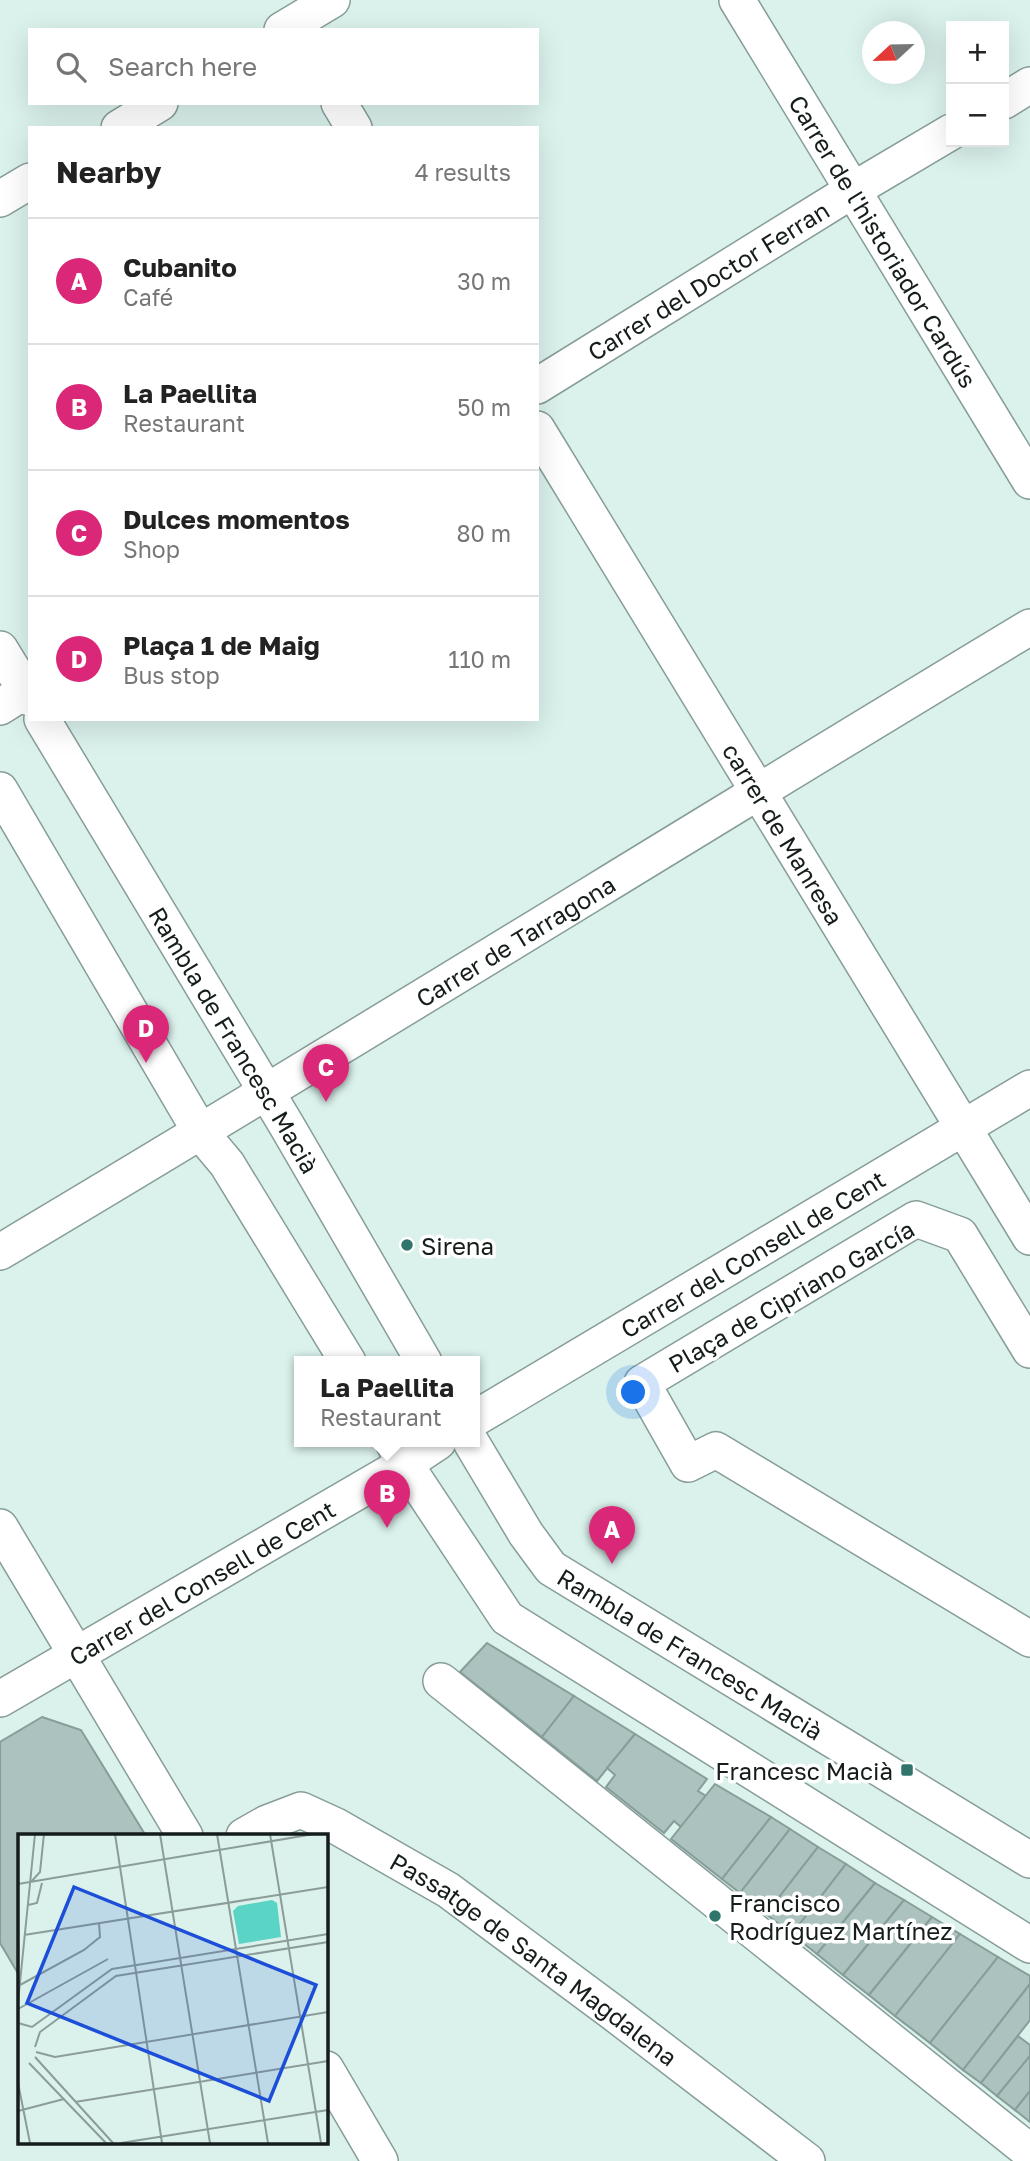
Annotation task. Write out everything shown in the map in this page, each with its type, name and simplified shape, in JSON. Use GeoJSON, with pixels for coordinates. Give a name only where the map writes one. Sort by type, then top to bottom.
{"type":"FeatureCollection","features":[{"type":"Feature","properties":{"kind":"street"},"geometry":{"type":"LineString","coordinates":[[286,21],[332,0]]}},
{"type":"Feature","properties":{"kind":"street","name":"Carrer de l'historiador Cardús"},"geometry":{"type":"LineString","coordinates":[[737,0],[1030,481]]}},
{"type":"Feature","properties":{"kind":"street"},"geometry":{"type":"LineString","coordinates":[[1009,98],[1030,85]]}},
{"type":"Feature","properties":{"kind":"street"},"geometry":{"type":"LineString","coordinates":[[122,126],[157,105]]}},
{"type":"Feature","properties":{"kind":"street"},"geometry":{"type":"LineString","coordinates":[[340,105],[353,126]]}},
{"type":"Feature","properties":{"kind":"street","name":"Carrer del Doctor Ferran"},"geometry":{"type":"LineString","coordinates":[[539,385],[946,135]]}},
{"type":"Feature","properties":{"kind":"street"},"geometry":{"type":"LineString","coordinates":[[0,199],[28,182]]}},
{"type":"Feature","properties":{"kind":"street","name":"carrer de Manresa"},"geometry":{"type":"LineString","coordinates":[[539,432],[1030,1237]]}},
{"type":"Feature","properties":{"kind":"street","name":"Carrer de Tarragona"},"geometry":{"type":"LineString","coordinates":[[0,1252],[267,1093],[1030,627]]}},
{"type":"Feature","properties":{"kind":"street","name":"Rambla de Francesc Macià"},"geometry":{"type":"LineString","coordinates":[[0,649],[25,701]]}},
{"type":"Feature","properties":{"kind":"street","name":"Rambla de Francesc Macià"},"geometry":{"type":"LineString","coordinates":[[37,721],[267,1093],[420,1356]]}},
{"type":"Feature","properties":{"kind":"street"},"geometry":{"type":"LineString","coordinates":[[0,790],[201,1133],[227,1164],[344,1356]]}},
{"type":"Feature","properties":{"kind":"street","name":"Carrer del Consell de Cent"},"geometry":{"type":"LineString","coordinates":[[480,1415],[1030,1088]]}},
{"type":"Feature","properties":{"kind":"street","name":"Plaça de Cipriano García"},"geometry":{"type":"LineString","coordinates":[[1030,1350],[960,1235],[916,1219],[642,1383],[688,1464],[716,1450],[1030,1640]]}},
{"type":"Feature","properties":{"kind":"street","name":"Carrer del Consell de Cent"},"geometry":{"type":"LineString","coordinates":[[0,1699],[76,1655],[399,1453],[420,1447]]}},
{"type":"Feature","properties":{"kind":"street","name":"Rambla de Francesc Macià"},"geometry":{"type":"LineString","coordinates":[[474,1447],[526,1534],[551,1567],[1030,1860]]}},
{"type":"Feature","properties":{"kind":"street"},"geometry":{"type":"LineString","coordinates":[[399,1453],[507,1618],[1030,1945]]}},
{"type":"Feature","properties":{"kind":"street"},"geometry":{"type":"LineString","coordinates":[[0,1527],[184,1834]]}},
{"type":"Feature","properties":{"kind":"street"},"geometry":{"type":"LineString","coordinates":[[441,1681],[1030,2152]]}},
{"type":"Feature","properties":{"kind":"street","name":"Passatge de Santa Magdalena"},"geometry":{"type":"LineString","coordinates":[[247,1834],[267,1822],[301,1810],[336,1826],[448,1890],[604,2005],[807,2161]]}},
{"type":"Feature","properties":{"kind":"street"},"geometry":{"type":"LineString","coordinates":[[327,2072],[380,2161]]}},
{"type":"Feature","properties":{"kind":"building"},"geometry":{"type":"Polygon","coordinates":[[[487,1643],[574,1696],[542,1737],[460,1672],[487,1643]]]}},
{"type":"Feature","properties":{"kind":"building"},"geometry":{"type":"Polygon","coordinates":[[[574,1696],[635,1734],[597,1781],[542,1737],[574,1696]]]}},
{"type":"Feature","properties":{"kind":"building"},"geometry":{"type":"Polygon","coordinates":[[[42,1717],[81,1730],[145,1834],[18,1834],[18,1973],[0,1943],[0,1742],[42,1717]]]}},
{"type":"Feature","properties":{"kind":"building"},"geometry":{"type":"Polygon","coordinates":[[[635,1734],[707,1779],[698,1791],[706,1796],[681,1827],[674,1821],[664,1833],[606,1787],[615,1775],[607,1768],[635,1734]]]}},
{"type":"Feature","properties":{"kind":"building"},"geometry":{"type":"Polygon","coordinates":[[[715,1784],[771,1817],[722,1879],[671,1839],[715,1784]]]}},
{"type":"Feature","properties":{"kind":"building"},"geometry":{"type":"Polygon","coordinates":[[[771,1817],[790,1829],[740,1893],[722,1879],[771,1817]]]}},
{"type":"Feature","properties":{"kind":"building"},"geometry":{"type":"Polygon","coordinates":[[[790,1829],[818,1847],[766,1914],[740,1893],[790,1829]]]}},
{"type":"Feature","properties":{"kind":"building"},"geometry":{"type":"Polygon","coordinates":[[[818,1847],[846,1864],[792,1934],[766,1914],[818,1847]]]}},
{"type":"Feature","properties":{"kind":"building"},"geometry":{"type":"Polygon","coordinates":[[[846,1864],[875,1883],[817,1954],[792,1934],[846,1864]]]}},
{"type":"Feature","properties":{"kind":"building"},"geometry":{"type":"Polygon","coordinates":[[[875,1883],[904,1900],[843,1975],[817,1954],[875,1883]]]}},
{"type":"Feature","properties":{"kind":"building"},"geometry":{"type":"Polygon","coordinates":[[[904,1900],[932,1917],[869,1995],[843,1975],[904,1900]]]}},
{"type":"Feature","properties":{"kind":"building"},"geometry":{"type":"Polygon","coordinates":[[[932,1917],[960,1934],[895,2016],[869,1995],[932,1917]]]}},
{"type":"Feature","properties":{"kind":"building"},"geometry":{"type":"Polygon","coordinates":[[[960,1934],[998,1957],[930,2043],[895,2016],[960,1934]]]}},
{"type":"Feature","properties":{"kind":"building"},"geometry":{"type":"Polygon","coordinates":[[[998,1957],[1030,1976],[1030,1984],[963,2070],[930,2043],[998,1957]]]}},
{"type":"Feature","properties":{"kind":"building"},"geometry":{"type":"Polygon","coordinates":[[[1030,1984],[1030,2020],[981,2083],[963,2070],[1030,1984]]]}},
{"type":"Feature","properties":{"kind":"building"},"geometry":{"type":"Polygon","coordinates":[[[1018,2036],[1030,2045],[1030,2056],[997,2096],[981,2083],[1018,2036]]]}},
{"type":"Feature","properties":{"kind":"building"},"geometry":{"type":"Polygon","coordinates":[[[1030,2056],[1030,2091],[1015,2110],[997,2096],[1030,2056]]]}},
{"type":"Feature","properties":{"kind":"building"},"geometry":{"type":"Polygon","coordinates":[[[1030,2091],[1030,2122],[1015,2110],[1030,2091]]]}},
{"type":"Feature","properties":{"kind":"place","name":"Plaça 1 de Maig"},"geometry":{"type":"Point","coordinates":[146,1063]}},
{"type":"Feature","properties":{"kind":"place","name":"Dulces momentos"},"geometry":{"type":"Point","coordinates":[326,1102]}},
{"type":"Feature","properties":{"kind":"place","name":"Sirena"},"geometry":{"type":"Point","coordinates":[407,1245]}},
{"type":"Feature","properties":{"kind":"place","name":"La Paellita"},"geometry":{"type":"Point","coordinates":[387,1528]}},
{"type":"Feature","properties":{"kind":"place","name":"Cubanito"},"geometry":{"type":"Point","coordinates":[612,1564]}},
{"type":"Feature","properties":{"kind":"place","name":"Francesc Macià"},"geometry":{"type":"Point","coordinates":[907,1770]}},
{"type":"Feature","properties":{"kind":"place","name":"Francisco Rodríguez Martínez"},"geometry":{"type":"Point","coordinates":[715,1916]}}]}
